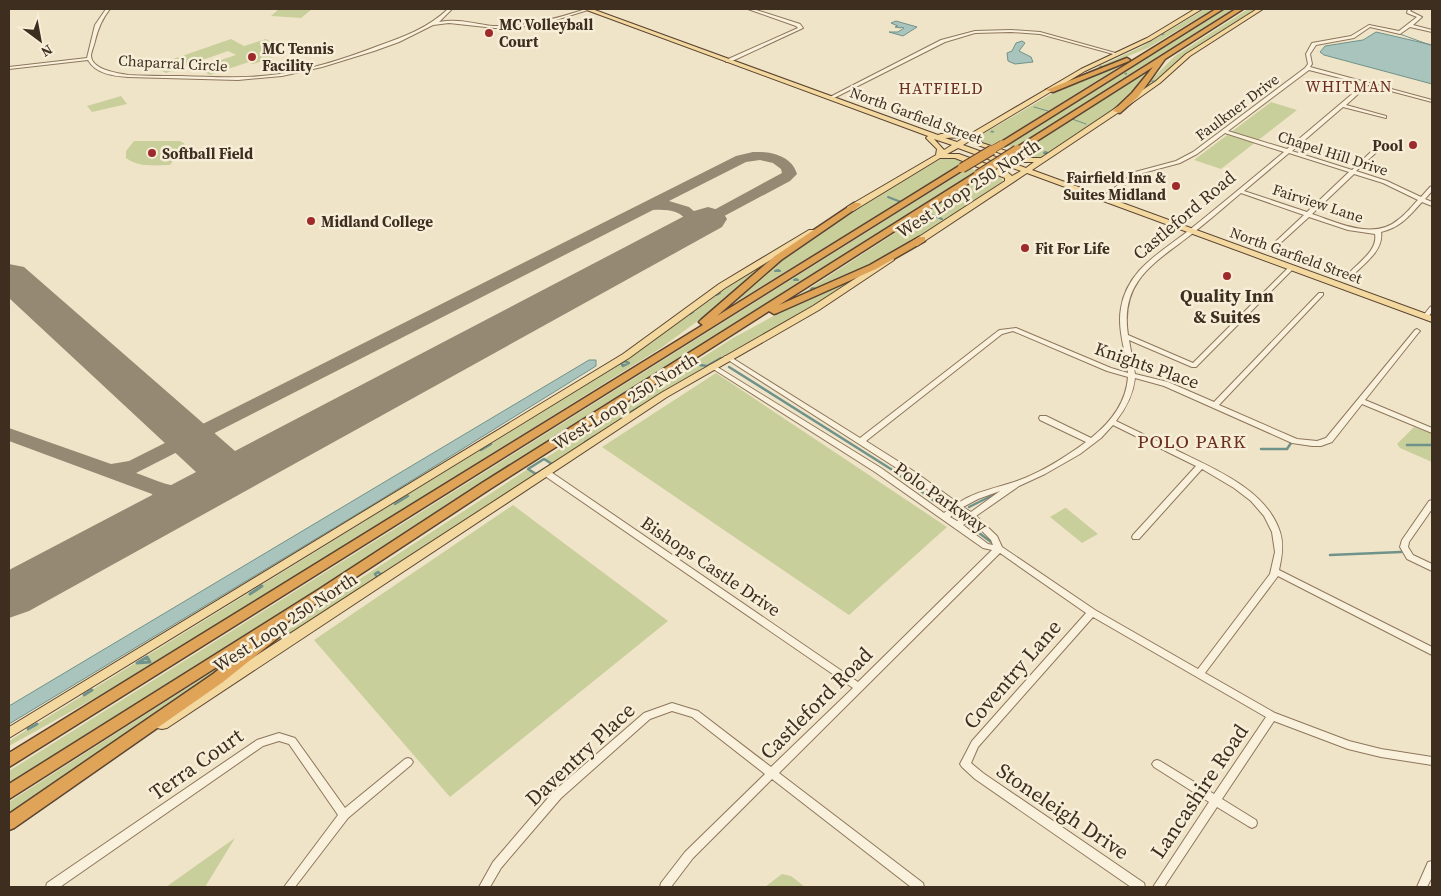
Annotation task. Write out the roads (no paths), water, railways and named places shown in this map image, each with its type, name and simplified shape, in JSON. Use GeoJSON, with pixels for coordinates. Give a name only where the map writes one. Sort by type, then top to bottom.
{"type":"FeatureCollection","features":[{"type":"Feature","properties":{"kind":"highway"},"geometry":{"type":"LineString","coordinates":[[9,761],[1220,9]]}},
{"type":"Feature","properties":{"kind":"highway"},"geometry":{"type":"LineString","coordinates":[[9,792],[323,593],[486,486],[1240,9]]}},
{"type":"Feature","properties":{"kind":"highway"},"geometry":{"type":"LineString","coordinates":[[1050,90],[1126,60],[1172,38]]}},
{"type":"Feature","properties":{"kind":"highway"},"geometry":{"type":"LineString","coordinates":[[1117,111],[1135,95],[1158,64],[1172,52]]}},
{"type":"Feature","properties":{"kind":"highway"},"geometry":{"type":"LineString","coordinates":[[667,352],[778,258],[858,205]]}},
{"type":"Feature","properties":{"kind":"highway"},"geometry":{"type":"LineString","coordinates":[[721,337],[873,267],[922,239]]}},
{"type":"Feature","properties":{"kind":"highway"},"geometry":{"type":"LineString","coordinates":[[9,824],[218,678],[323,593]]}},
{"type":"Feature","properties":{"kind":"highway"},"geometry":{"type":"LineString","coordinates":[[9,752],[150,673]]}},
{"type":"Feature","properties":{"kind":"main road","name":"North Garfield Street"},"geometry":{"type":"LineString","coordinates":[[588,9],[1429,318]]}},
{"type":"Feature","properties":{"kind":"main road"},"geometry":{"type":"LineString","coordinates":[[9,733],[626,356],[722,286],[1083,70],[1149,39],[1199,9]]}},
{"type":"Feature","properties":{"kind":"main road","name":"West Loop 250 North"},"geometry":{"type":"LineString","coordinates":[[9,824],[664,395],[816,308],[1010,182],[1158,82],[1188,55],[1260,9]]}},
{"type":"Feature","properties":{"kind":"main road"},"geometry":{"type":"LineString","coordinates":[[921,132],[938,146],[941,152],[939,156]]}},
{"type":"Feature","properties":{"kind":"main road"},"geometry":{"type":"LineString","coordinates":[[929,135],[961,137],[976,135]]}},
{"type":"Feature","properties":{"kind":"main road"},"geometry":{"type":"LineString","coordinates":[[976,135],[975,138],[980,144],[1027,160],[1044,159],[1043,166],[1057,182]]}},
{"type":"Feature","properties":{"kind":"main road"},"geometry":{"type":"LineString","coordinates":[[939,156],[956,156],[1003,173],[1009,177],[1010,182],[1057,182]]}},
{"type":"Feature","properties":{"kind":"street"},"geometry":{"type":"LineString","coordinates":[[9,67],[89,57],[99,20],[108,9]]}},
{"type":"Feature","properties":{"kind":"street","name":"Chaparral Circle"},"geometry":{"type":"LineString","coordinates":[[89,57],[94,66],[125,76],[255,78],[316,67],[407,37],[432,24],[450,9]]}},
{"type":"Feature","properties":{"kind":"street"},"geometry":{"type":"LineString","coordinates":[[432,24],[445,22],[495,27],[529,25],[559,19],[588,9]]}},
{"type":"Feature","properties":{"kind":"street"},"geometry":{"type":"LineString","coordinates":[[728,61],[801,28],[798,24],[750,9]]}},
{"type":"Feature","properties":{"kind":"street"},"geometry":{"type":"LineString","coordinates":[[1410,9],[1408,12],[1420,17],[1400,34],[1369,26],[1352,37],[1314,44],[1308,54],[1308,68],[1432,101]]}},
{"type":"Feature","properties":{"kind":"street"},"geometry":{"type":"LineString","coordinates":[[443,16],[472,24]]}},
{"type":"Feature","properties":{"kind":"street"},"geometry":{"type":"LineString","coordinates":[[1411,26],[1432,32]]}},
{"type":"Feature","properties":{"kind":"street"},"geometry":{"type":"LineString","coordinates":[[830,98],[943,41],[978,32],[1011,30],[1040,33],[1117,54]]}},
{"type":"Feature","properties":{"kind":"street","name":"Faulkner Drive"},"geometry":{"type":"LineString","coordinates":[[1103,199],[1133,175],[1146,169],[1187,159],[1308,68]]}},
{"type":"Feature","properties":{"kind":"street","name":"Castleford Road"},"geometry":{"type":"LineString","coordinates":[[956,526],[993,498],[1017,483],[1061,462],[1091,441],[1112,422],[1123,408],[1128,397],[1132,375],[1125,336],[1124,306],[1134,284],[1147,268],[1367,84]]}},
{"type":"Feature","properties":{"kind":"street"},"geometry":{"type":"LineString","coordinates":[[1342,105],[1384,117]]}},
{"type":"Feature","properties":{"kind":"street","name":"Chapel Hill Drive"},"geometry":{"type":"LineString","coordinates":[[1224,131],[1385,182],[1432,204]]}},
{"type":"Feature","properties":{"kind":"street"},"geometry":{"type":"LineString","coordinates":[[1274,246],[1378,148]]}},
{"type":"Feature","properties":{"kind":"street","name":"Fairview Lane"},"geometry":{"type":"LineString","coordinates":[[1240,191],[1354,230],[1378,232],[1401,221],[1432,188]]}},
{"type":"Feature","properties":{"kind":"street"},"geometry":{"type":"LineString","coordinates":[[1351,274],[1379,244],[1380,237],[1378,232]]}},
{"type":"Feature","properties":{"kind":"street"},"geometry":{"type":"LineString","coordinates":[[1125,336],[1194,366],[1291,268]]}},
{"type":"Feature","properties":{"kind":"street"},"geometry":{"type":"LineString","coordinates":[[1215,405],[1321,294]]}},
{"type":"Feature","properties":{"kind":"street"},"geometry":{"type":"LineString","coordinates":[[1429,318],[1432,308]]}},
{"type":"Feature","properties":{"kind":"street","name":"Knights Place"},"geometry":{"type":"LineString","coordinates":[[861,441],[1006,330],[1022,331],[1109,370],[1162,382],[1295,442],[1306,444],[1324,443],[1329,440],[1361,401]]}},
{"type":"Feature","properties":{"kind":"street"},"geometry":{"type":"LineString","coordinates":[[1417,330],[1361,401],[1432,431]]}},
{"type":"Feature","properties":{"kind":"street","name":"Polo Parkway"},"geometry":{"type":"LineString","coordinates":[[727,358],[861,441],[971,516],[994,538],[999,549]]}},
{"type":"Feature","properties":{"kind":"street","name":"Polo Parkway"},"geometry":{"type":"LineString","coordinates":[[712,366],[878,470],[986,546],[999,549]]}},
{"type":"Feature","properties":{"kind":"street"},"geometry":{"type":"LineString","coordinates":[[1043,418],[1091,441]]}},
{"type":"Feature","properties":{"kind":"street"},"geometry":{"type":"LineString","coordinates":[[1112,422],[1201,465],[1240,487],[1264,510],[1274,525],[1280,544],[1279,560],[1275,571],[1198,674]]}},
{"type":"Feature","properties":{"kind":"street"},"geometry":{"type":"LineString","coordinates":[[1136,537],[1201,465]]}},
{"type":"Feature","properties":{"kind":"street","name":"Bishops Castle Drive"},"geometry":{"type":"LineString","coordinates":[[545,472],[859,686]]}},
{"type":"Feature","properties":{"kind":"street","name":"Castleford Road"},"geometry":{"type":"LineString","coordinates":[[944,517],[981,494],[1017,483]]}},
{"type":"Feature","properties":{"kind":"street"},"geometry":{"type":"LineString","coordinates":[[1432,503],[1404,548],[1409,556],[1432,568]]}},
{"type":"Feature","properties":{"kind":"street"},"geometry":{"type":"LineString","coordinates":[[999,549],[1092,612],[1272,716],[1348,745],[1381,753],[1432,761]]}},
{"type":"Feature","properties":{"kind":"street","name":"Castleford Road"},"geometry":{"type":"LineString","coordinates":[[665,887],[688,855],[999,549]]}},
{"type":"Feature","properties":{"kind":"street"},"geometry":{"type":"LineString","coordinates":[[1275,571],[1432,650]]}},
{"type":"Feature","properties":{"kind":"street","name":"Coventry Lane"},"geometry":{"type":"LineString","coordinates":[[965,764],[975,744],[1092,612]]}},
{"type":"Feature","properties":{"kind":"street","name":"Daventry Place"},"geometry":{"type":"LineString","coordinates":[[484,887],[497,865],[557,795],[647,716],[672,707],[695,714],[772,773]]}},
{"type":"Feature","properties":{"kind":"street","name":"Lancashire Road"},"geometry":{"type":"LineString","coordinates":[[1158,887],[1272,716]]}},
{"type":"Feature","properties":{"kind":"street","name":"Terra Court"},"geometry":{"type":"LineString","coordinates":[[51,887],[260,742],[279,737],[292,741],[344,815]]}},
{"type":"Feature","properties":{"kind":"street"},"geometry":{"type":"LineString","coordinates":[[289,887],[344,815],[408,762]]}},
{"type":"Feature","properties":{"kind":"street","name":"Stoneleigh Drive"},"geometry":{"type":"LineString","coordinates":[[965,764],[979,776],[1140,887]]}},
{"type":"Feature","properties":{"kind":"street"},"geometry":{"type":"LineString","coordinates":[[1156,764],[1252,824]]}},
{"type":"Feature","properties":{"kind":"street"},"geometry":{"type":"LineString","coordinates":[[772,773],[919,887]]}},
{"type":"Feature","properties":{"kind":"street"},"geometry":{"type":"LineString","coordinates":[[1422,887],[1432,866]]}},
{"type":"Feature","properties":{"kind":"water"},"geometry":{"type":"Polygon","coordinates":[[[896,21],[917,27],[903,36],[889,32],[898,32],[904,28],[895,27],[898,26],[891,23],[896,21]]]}},
{"type":"Feature","properties":{"kind":"water"},"geometry":{"type":"Polygon","coordinates":[[[1376,32],[1432,45],[1432,84],[1324,55],[1320,52],[1325,46],[1363,40],[1376,32]]]}},
{"type":"Feature","properties":{"kind":"water"},"geometry":{"type":"Polygon","coordinates":[[[1022,41],[1025,43],[1019,51],[1031,57],[1033,62],[1015,64],[1008,61],[1007,53],[1012,51],[1016,43],[1022,41]]]}},
{"type":"Feature","properties":{"kind":"water"},"geometry":{"type":"Polygon","coordinates":[[[589,360],[596,360],[596,366],[377,502],[9,724],[9,706],[589,360]]]}},
{"type":"Feature","properties":{"kind":"waterway"},"geometry":{"type":"LineString","coordinates":[[1397,33],[1430,45]]}},
{"type":"Feature","properties":{"kind":"waterway"},"geometry":{"type":"LineString","coordinates":[[1101,66],[1103,67],[1100,67],[1101,66]]}},
{"type":"Feature","properties":{"kind":"waterway"},"geometry":{"type":"LineString","coordinates":[[1126,73],[1127,74],[1125,74],[1126,73]]}},
{"type":"Feature","properties":{"kind":"waterway"},"geometry":{"type":"LineString","coordinates":[[1152,81],[1156,81],[1154,83],[1152,81]]}},
{"type":"Feature","properties":{"kind":"waterway"},"geometry":{"type":"LineString","coordinates":[[1034,107],[1048,111]]}},
{"type":"Feature","properties":{"kind":"waterway"},"geometry":{"type":"LineString","coordinates":[[1072,119],[1086,124]]}},
{"type":"Feature","properties":{"kind":"waterway"},"geometry":{"type":"LineString","coordinates":[[992,131],[994,132],[991,132],[992,131]]}},
{"type":"Feature","properties":{"kind":"waterway"},"geometry":{"type":"LineString","coordinates":[[1045,152],[1048,153],[1044,153],[1045,152]]}},
{"type":"Feature","properties":{"kind":"waterway"},"geometry":{"type":"LineString","coordinates":[[888,197],[901,202]]}},
{"type":"Feature","properties":{"kind":"waterway"},"geometry":{"type":"LineString","coordinates":[[925,212],[942,219]]}},
{"type":"Feature","properties":{"kind":"waterway"},"geometry":{"type":"LineString","coordinates":[[778,270],[780,271],[775,271],[778,270]]}},
{"type":"Feature","properties":{"kind":"waterway"},"geometry":{"type":"LineString","coordinates":[[796,279],[798,280],[794,280],[796,279]]}},
{"type":"Feature","properties":{"kind":"waterway"},"geometry":{"type":"LineString","coordinates":[[813,288],[816,289],[811,289],[813,288]]}},
{"type":"Feature","properties":{"kind":"waterway"},"geometry":{"type":"LineString","coordinates":[[716,295],[720,293]]}},
{"type":"Feature","properties":{"kind":"waterway"},"geometry":{"type":"LineString","coordinates":[[700,365],[707,366],[721,358]]}},
{"type":"Feature","properties":{"kind":"waterway"},"geometry":{"type":"LineString","coordinates":[[625,361],[629,363],[623,366],[621,363],[625,361]]}},
{"type":"Feature","properties":{"kind":"waterway"},"geometry":{"type":"LineString","coordinates":[[729,367],[894,471],[941,506]]}},
{"type":"Feature","properties":{"kind":"waterway"},"geometry":{"type":"LineString","coordinates":[[631,412],[641,406]]}},
{"type":"Feature","properties":{"kind":"waterway"},"geometry":{"type":"LineString","coordinates":[[585,442],[595,436]]}},
{"type":"Feature","properties":{"kind":"waterway"},"geometry":{"type":"LineString","coordinates":[[1261,449],[1287,449],[1291,443]]}},
{"type":"Feature","properties":{"kind":"waterway"},"geometry":{"type":"LineString","coordinates":[[481,450],[491,444]]}},
{"type":"Feature","properties":{"kind":"waterway"},"geometry":{"type":"LineString","coordinates":[[1407,445],[1432,445]]}},
{"type":"Feature","properties":{"kind":"waterway"},"geometry":{"type":"LineString","coordinates":[[544,459],[552,464],[536,474],[528,469],[544,459]]}},
{"type":"Feature","properties":{"kind":"waterway"},"geometry":{"type":"LineString","coordinates":[[969,507],[999,492]]}},
{"type":"Feature","properties":{"kind":"waterway"},"geometry":{"type":"LineString","coordinates":[[395,504],[408,496]]}},
{"type":"Feature","properties":{"kind":"waterway"},"geometry":{"type":"LineString","coordinates":[[967,524],[991,542]]}},
{"type":"Feature","properties":{"kind":"waterway"},"geometry":{"type":"LineString","coordinates":[[1330,555],[1401,552]]}},
{"type":"Feature","properties":{"kind":"waterway"},"geometry":{"type":"LineString","coordinates":[[378,572],[380,574],[385,574],[378,578],[375,574],[378,572]]}},
{"type":"Feature","properties":{"kind":"waterway"},"geometry":{"type":"LineString","coordinates":[[250,594],[262,586]]}},
{"type":"Feature","properties":{"kind":"waterway"},"geometry":{"type":"LineString","coordinates":[[147,657],[150,662],[137,663],[147,657]]}},
{"type":"Feature","properties":{"kind":"waterway"},"geometry":{"type":"LineString","coordinates":[[84,695],[92,690]]}},
{"type":"Feature","properties":{"kind":"waterway"},"geometry":{"type":"LineString","coordinates":[[28,729],[37,724]]}},
{"type":"Feature","properties":{"kind":"place","name":"MC Volleyball Court"},"geometry":{"type":"Point","coordinates":[489,33]}},
{"type":"Feature","properties":{"kind":"place","name":"MC Tennis Facility"},"geometry":{"type":"Point","coordinates":[252,57]}},
{"type":"Feature","properties":{"kind":"place","name":"Pool"},"geometry":{"type":"Point","coordinates":[1413,145]}},
{"type":"Feature","properties":{"kind":"place","name":"Softball Field"},"geometry":{"type":"Point","coordinates":[152,153]}},
{"type":"Feature","properties":{"kind":"place","name":"Fairfield Inn & Suites Midland"},"geometry":{"type":"Point","coordinates":[1176,186]}},
{"type":"Feature","properties":{"kind":"place","name":"Midland College"},"geometry":{"type":"Point","coordinates":[311,221]}},
{"type":"Feature","properties":{"kind":"place","name":"Fit For Life"},"geometry":{"type":"Point","coordinates":[1025,248]}},
{"type":"Feature","properties":{"kind":"place","name":"Quality Inn & Suites"},"geometry":{"type":"Point","coordinates":[1227,276]}},
{"type":"Feature","properties":{"kind":"district","name":"WHITMAN"},"geometry":{"type":"Point","coordinates":[1349,86]}},
{"type":"Feature","properties":{"kind":"district","name":"HATFIELD"},"geometry":{"type":"Point","coordinates":[941,88]}},
{"type":"Feature","properties":{"kind":"district","name":"POLO PARK"},"geometry":{"type":"Point","coordinates":[1192,441]}}]}
